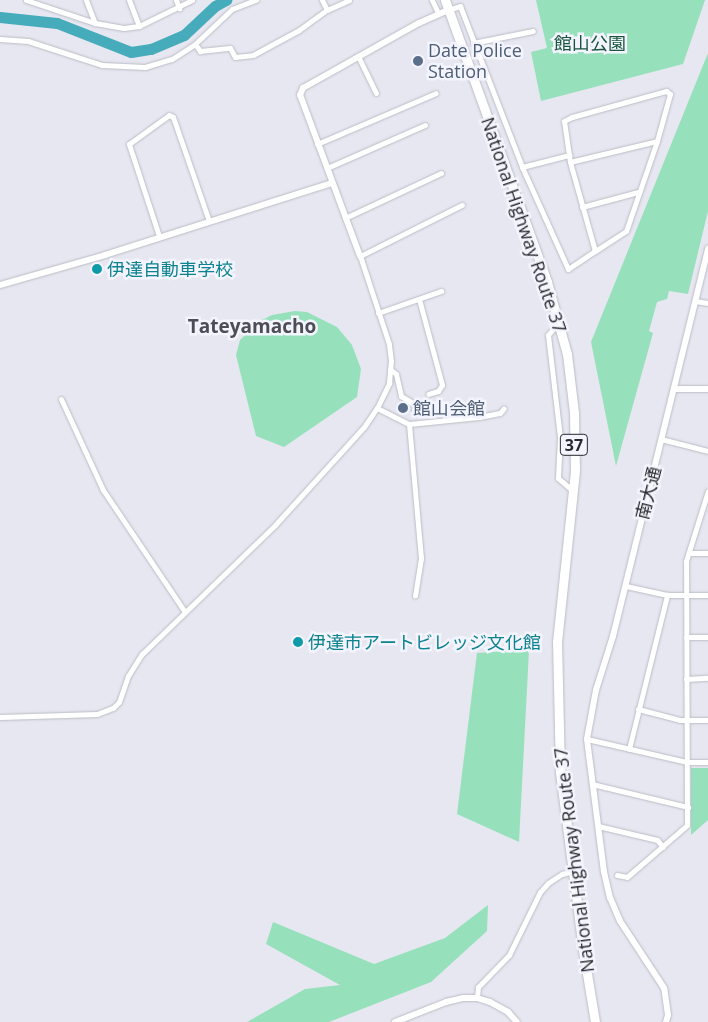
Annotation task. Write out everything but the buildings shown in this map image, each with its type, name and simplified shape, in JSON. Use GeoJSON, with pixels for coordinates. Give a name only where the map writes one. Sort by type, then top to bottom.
{"type":"FeatureCollection","features":[{"type":"Feature","properties":{"kind":"highway","name":"National Highway Route 37"},"geometry":{"type":"LineString","coordinates":[[445,0],[560,321],[568,354],[574,413],[572,491],[557,641],[560,772],[583,950],[595,1022]]}},
{"type":"Feature","properties":{"kind":"street"},"geometry":{"type":"LineString","coordinates":[[26,0],[95,23],[117,27],[139,26],[192,0]]}},
{"type":"Feature","properties":{"kind":"street"},"geometry":{"type":"LineString","coordinates":[[86,0],[95,23]]}},
{"type":"Feature","properties":{"kind":"street"},"geometry":{"type":"LineString","coordinates":[[129,0],[139,26]]}},
{"type":"Feature","properties":{"kind":"street"},"geometry":{"type":"LineString","coordinates":[[176,0],[179,8]]}},
{"type":"Feature","properties":{"kind":"street"},"geometry":{"type":"LineString","coordinates":[[0,39],[28,41],[102,65],[129,68],[144,67],[165,62],[195,44],[232,9],[256,0]]}},
{"type":"Feature","properties":{"kind":"street"},"geometry":{"type":"LineString","coordinates":[[322,0],[327,10]]}},
{"type":"Feature","properties":{"kind":"street"},"geometry":{"type":"LineString","coordinates":[[195,44],[200,51],[230,48],[235,57],[253,55],[299,30],[327,10],[349,0]]}},
{"type":"Feature","properties":{"kind":"street"},"geometry":{"type":"LineString","coordinates":[[432,0],[438,13]]}},
{"type":"Feature","properties":{"kind":"street"},"geometry":{"type":"LineString","coordinates":[[0,717],[97,714],[113,708],[119,702],[128,676],[142,654],[275,525],[364,427],[377,408],[389,382],[388,344],[360,256],[300,96],[302,88],[438,13],[460,6],[522,168],[568,270],[626,230],[657,141],[670,94],[666,91],[572,117],[564,121],[570,162],[595,251]]}},
{"type":"Feature","properties":{"kind":"street"},"geometry":{"type":"LineString","coordinates":[[473,43],[533,31]]}},
{"type":"Feature","properties":{"kind":"street"},"geometry":{"type":"LineString","coordinates":[[358,56],[376,92]]}},
{"type":"Feature","properties":{"kind":"street"},"geometry":{"type":"LineString","coordinates":[[317,144],[436,93]]}},
{"type":"Feature","properties":{"kind":"street"},"geometry":{"type":"LineString","coordinates":[[159,236],[129,144],[169,115],[173,117],[209,221]]}},
{"type":"Feature","properties":{"kind":"street"},"geometry":{"type":"LineString","coordinates":[[327,168],[424,125]]}},
{"type":"Feature","properties":{"kind":"street"},"geometry":{"type":"LineString","coordinates":[[570,162],[657,141]]}},
{"type":"Feature","properties":{"kind":"street"},"geometry":{"type":"LineString","coordinates":[[522,168],[569,155]]}},
{"type":"Feature","properties":{"kind":"street"},"geometry":{"type":"LineString","coordinates":[[345,218],[441,173]]}},
{"type":"Feature","properties":{"kind":"street"},"geometry":{"type":"LineString","coordinates":[[0,286],[106,255],[159,236],[332,183]]}},
{"type":"Feature","properties":{"kind":"street"},"geometry":{"type":"LineString","coordinates":[[582,207],[638,192]]}},
{"type":"Feature","properties":{"kind":"street"},"geometry":{"type":"LineString","coordinates":[[360,256],[462,205]]}},
{"type":"Feature","properties":{"kind":"street","name":"南大通"},"geometry":{"type":"LineString","coordinates":[[666,1022],[668,1015],[664,988],[620,921],[610,898],[604,872],[587,738],[596,690],[626,586],[708,248]]}},
{"type":"Feature","properties":{"kind":"street"},"geometry":{"type":"LineString","coordinates":[[378,313],[441,291]]}},
{"type":"Feature","properties":{"kind":"street"},"geometry":{"type":"LineString","coordinates":[[419,299],[442,386],[438,391],[428,394]]}},
{"type":"Feature","properties":{"kind":"street"},"geometry":{"type":"LineString","coordinates":[[695,302],[708,303]]}},
{"type":"Feature","properties":{"kind":"street"},"geometry":{"type":"LineString","coordinates":[[560,321],[548,335],[560,437],[558,478],[572,491]]}},
{"type":"Feature","properties":{"kind":"street"},"geometry":{"type":"LineString","coordinates":[[390,369],[396,374],[401,396],[416,405],[414,410]]}},
{"type":"Feature","properties":{"kind":"street"},"geometry":{"type":"LineString","coordinates":[[674,389],[708,389]]}},
{"type":"Feature","properties":{"kind":"street"},"geometry":{"type":"LineString","coordinates":[[61,399],[103,490],[185,612]]}},
{"type":"Feature","properties":{"kind":"street"},"geometry":{"type":"LineString","coordinates":[[377,408],[409,424],[500,414],[504,408]]}},
{"type":"Feature","properties":{"kind":"street"},"geometry":{"type":"LineString","coordinates":[[409,424],[421,558],[415,596]]}},
{"type":"Feature","properties":{"kind":"street"},"geometry":{"type":"LineString","coordinates":[[662,439],[708,451]]}},
{"type":"Feature","properties":{"kind":"street"},"geometry":{"type":"LineString","coordinates":[[617,875],[628,877],[688,825],[686,561],[708,491]]}},
{"type":"Feature","properties":{"kind":"street"},"geometry":{"type":"LineString","coordinates":[[700,513],[708,513]]}},
{"type":"Feature","properties":{"kind":"street"},"geometry":{"type":"LineString","coordinates":[[689,553],[708,552]]}},
{"type":"Feature","properties":{"kind":"street"},"geometry":{"type":"LineString","coordinates":[[626,586],[667,596],[708,595]]}},
{"type":"Feature","properties":{"kind":"street"},"geometry":{"type":"LineString","coordinates":[[629,749],[667,596]]}},
{"type":"Feature","properties":{"kind":"street"},"geometry":{"type":"LineString","coordinates":[[686,637],[708,637]]}},
{"type":"Feature","properties":{"kind":"street"},"geometry":{"type":"LineString","coordinates":[[686,678],[708,678]]}},
{"type":"Feature","properties":{"kind":"street"},"geometry":{"type":"LineString","coordinates":[[638,709],[686,720],[708,720]]}},
{"type":"Feature","properties":{"kind":"street"},"geometry":{"type":"LineString","coordinates":[[587,738],[687,762],[708,762]]}},
{"type":"Feature","properties":{"kind":"street"},"geometry":{"type":"LineString","coordinates":[[592,784],[688,807]]}},
{"type":"Feature","properties":{"kind":"street"},"geometry":{"type":"LineString","coordinates":[[598,826],[657,840],[663,846]]}},
{"type":"Feature","properties":{"kind":"street"},"geometry":{"type":"LineString","coordinates":[[477,998],[478,987],[509,955],[540,892],[548,883],[562,874],[573,871]]}},
{"type":"Feature","properties":{"kind":"street"},"geometry":{"type":"LineString","coordinates":[[395,1022],[446,1002],[477,998],[490,1002],[508,1012],[517,1022]]}},
{"type":"Feature","properties":{"kind":"green space","name":"館山公園"},"geometry":{"type":"Polygon","coordinates":[[[536,0],[705,0],[683,64],[541,101],[531,52],[547,48],[536,0]]]}},
{"type":"Feature","properties":{"kind":"green space"},"geometry":{"type":"Polygon","coordinates":[[[708,53],[708,211],[688,294],[669,291],[667,299],[657,302],[649,331],[653,333],[616,466],[591,342],[708,53]]]}},
{"type":"Feature","properties":{"kind":"green space"},"geometry":{"type":"Polygon","coordinates":[[[295,311],[307,312],[337,327],[352,345],[361,369],[357,397],[284,447],[256,436],[236,355],[240,340],[260,321],[272,315],[295,311]]]}},
{"type":"Feature","properties":{"kind":"green space"},"geometry":{"type":"Polygon","coordinates":[[[529,650],[519,842],[457,814],[477,653],[529,650]]]}},
{"type":"Feature","properties":{"kind":"green space"},"geometry":{"type":"Polygon","coordinates":[[[691,768],[708,768],[708,820],[691,835],[691,768]]]}},
{"type":"Feature","properties":{"kind":"green space"},"geometry":{"type":"Polygon","coordinates":[[[488,905],[487,931],[431,982],[329,1022],[247,1022],[305,989],[340,985],[266,944],[273,922],[374,964],[445,938],[488,905]]]}},
{"type":"Feature","properties":{"kind":"waterway"},"geometry":{"type":"LineString","coordinates":[[0,17],[57,23],[131,52],[151,49],[184,35],[215,6],[226,0]]}},
{"type":"Feature","properties":{"kind":"place","name":"Date Police Station"},"geometry":{"type":"Point","coordinates":[418,61]}},
{"type":"Feature","properties":{"kind":"place","name":"伊達自動車学校"},"geometry":{"type":"Point","coordinates":[97,269]}},
{"type":"Feature","properties":{"kind":"place","name":"館山会館"},"geometry":{"type":"Point","coordinates":[403,408]}},
{"type":"Feature","properties":{"kind":"place","name":"伊達市アートビレッジ文化館"},"geometry":{"type":"Point","coordinates":[298,642]}},
{"type":"Feature","properties":{"kind":"district","name":"Tateyamacho"},"geometry":{"type":"Point","coordinates":[252,327]}}]}
